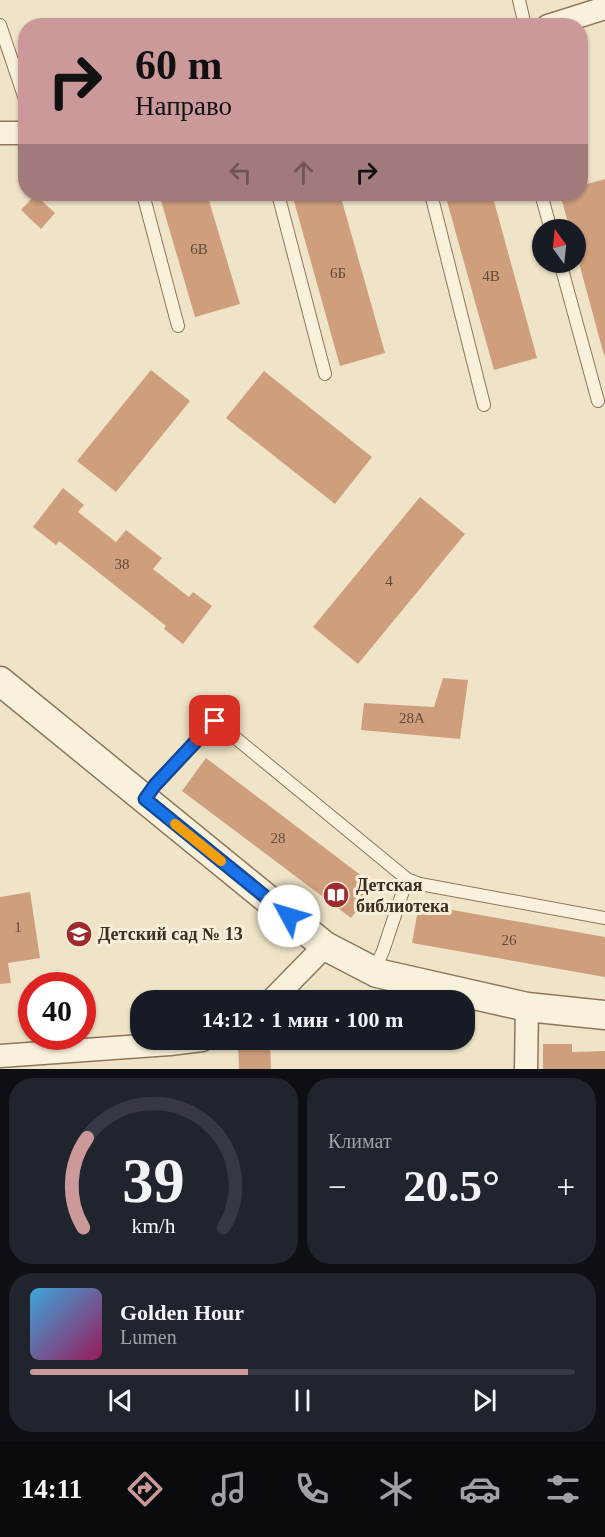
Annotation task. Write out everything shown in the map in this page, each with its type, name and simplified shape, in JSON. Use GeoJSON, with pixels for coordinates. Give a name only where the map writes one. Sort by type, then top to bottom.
{"type":"FeatureCollection","features":[{"type":"Feature","properties":{"kind":"street"},"geometry":{"type":"LineString","coordinates":[[575,18],[605,9]]}},
{"type":"Feature","properties":{"kind":"street"},"geometry":{"type":"LineString","coordinates":[[0,134],[18,133]]}},
{"type":"Feature","properties":{"kind":"street"},"geometry":{"type":"LineString","coordinates":[[3,689],[145,799],[325,946],[377,973],[527,1007],[605,1015]]}},
{"type":"Feature","properties":{"kind":"street"},"geometry":{"type":"LineString","coordinates":[[282,990],[325,946]]}},
{"type":"Feature","properties":{"kind":"street"},"geometry":{"type":"LineString","coordinates":[[526,1069],[527,1007]]}},
{"type":"Feature","properties":{"kind":"street"},"geometry":{"type":"LineString","coordinates":[[0,1056],[130,1047]]}},
{"type":"Feature","properties":{"kind":"lane"},"geometry":{"type":"LineString","coordinates":[[519,0],[523,18]]}},
{"type":"Feature","properties":{"kind":"lane"},"geometry":{"type":"LineString","coordinates":[[0,25],[18,78]]}},
{"type":"Feature","properties":{"kind":"lane"},"geometry":{"type":"LineString","coordinates":[[145,201],[178,326]]}},
{"type":"Feature","properties":{"kind":"lane"},"geometry":{"type":"LineString","coordinates":[[280,201],[325,374]]}},
{"type":"Feature","properties":{"kind":"lane"},"geometry":{"type":"LineString","coordinates":[[433,201],[484,405]]}},
{"type":"Feature","properties":{"kind":"lane"},"geometry":{"type":"LineString","coordinates":[[543,201],[548,219]]}},
{"type":"Feature","properties":{"kind":"lane"},"geometry":{"type":"LineString","coordinates":[[563,273],[598,401]]}},
{"type":"Feature","properties":{"kind":"lane"},"geometry":{"type":"LineString","coordinates":[[145,799],[155,785],[215,721],[407,879],[420,884],[605,918]]}},
{"type":"Feature","properties":{"kind":"lane"},"geometry":{"type":"LineString","coordinates":[[373,971],[383,951],[407,879]]}},
{"type":"Feature","properties":{"kind":"building"},"geometry":{"type":"Polygon","coordinates":[[[605,179],[604,355],[582,273],[586,273],[586,219],[567,219],[562,201],[588,201],[588,184],[605,179]]]}},
{"type":"Feature","properties":{"kind":"building"},"geometry":{"type":"Polygon","coordinates":[[[29,201],[42,201],[55,213],[41,229],[21,210],[29,201]]]}},
{"type":"Feature","properties":{"kind":"building"},"geometry":{"type":"Polygon","coordinates":[[[161,201],[209,201],[240,304],[195,317],[161,201]]]}},
{"type":"Feature","properties":{"kind":"building"},"geometry":{"type":"Polygon","coordinates":[[[294,201],[342,201],[385,353],[340,366],[294,201]]]}},
{"type":"Feature","properties":{"kind":"building"},"geometry":{"type":"Polygon","coordinates":[[[447,201],[494,201],[537,358],[494,370],[447,201]]]}},
{"type":"Feature","properties":{"kind":"building"},"geometry":{"type":"Polygon","coordinates":[[[151,370],[190,401],[116,492],[77,461],[151,370]]]}},
{"type":"Feature","properties":{"kind":"building"},"geometry":{"type":"Polygon","coordinates":[[[264,371],[372,457],[335,504],[226,418],[264,371]]]}},
{"type":"Feature","properties":{"kind":"building"},"geometry":{"type":"Polygon","coordinates":[[[63,488],[84,505],[78,512],[116,542],[126,530],[162,558],[153,569],[189,597],[193,592],[212,606],[183,644],[164,629],[166,626],[59,541],[56,545],[33,527],[63,488]]]}},
{"type":"Feature","properties":{"kind":"building"},"geometry":{"type":"Polygon","coordinates":[[[420,497],[465,534],[358,664],[313,627],[420,497]]]}},
{"type":"Feature","properties":{"kind":"building"},"geometry":{"type":"Polygon","coordinates":[[[443,678],[468,680],[460,739],[361,730],[364,703],[434,707],[443,678]]]}},
{"type":"Feature","properties":{"kind":"building"},"geometry":{"type":"Polygon","coordinates":[[[206,758],[375,886],[351,918],[182,791],[206,758]]]}},
{"type":"Feature","properties":{"kind":"building"},"geometry":{"type":"Polygon","coordinates":[[[30,892],[40,958],[8,963],[11,983],[0,984],[0,897],[30,892]]]}},
{"type":"Feature","properties":{"kind":"building"},"geometry":{"type":"Polygon","coordinates":[[[419,904],[605,937],[605,977],[412,943],[419,904]]]}},
{"type":"Feature","properties":{"kind":"building"},"geometry":{"type":"Polygon","coordinates":[[[543,1044],[572,1044],[572,1052],[605,1051],[605,1069],[543,1069],[543,1044]]]}},
{"type":"Feature","properties":{"kind":"building"},"geometry":{"type":"Polygon","coordinates":[[[238,1050],[270,1050],[271,1069],[239,1069],[238,1050]]]}},
{"type":"Feature","properties":{"kind":"slow traffic"},"geometry":{"type":"LineString","coordinates":[[175,824],[221,861]]}},
{"type":"Feature","properties":{"kind":"place","name":"Детская библиотека"},"geometry":{"type":"Point","coordinates":[336,895]}},
{"type":"Feature","properties":{"kind":"place","name":"Детский сад № 13"},"geometry":{"type":"Point","coordinates":[79,934]}},
{"type":"Feature","properties":{"kind":"route"},"geometry":{"type":"LineString","coordinates":[[215,721],[155,785],[145,799],[289,916]]}}]}
